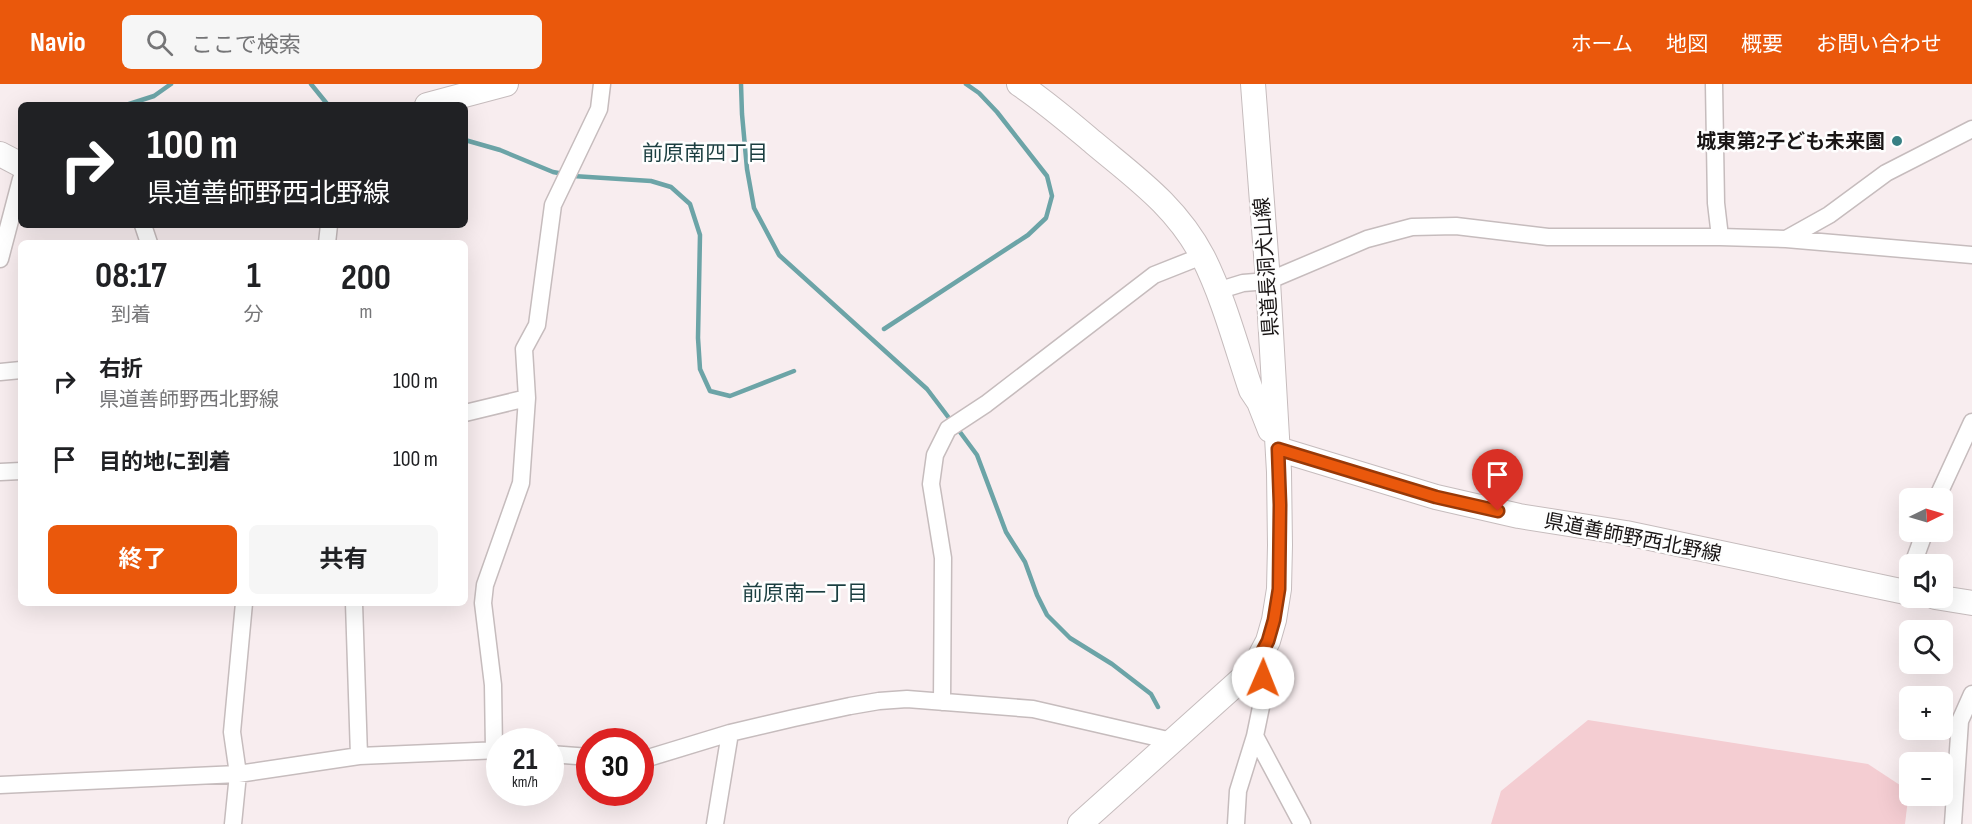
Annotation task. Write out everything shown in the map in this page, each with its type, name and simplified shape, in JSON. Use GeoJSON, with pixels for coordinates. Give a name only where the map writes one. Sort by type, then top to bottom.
{"type":"FeatureCollection","features":[{"type":"Feature","properties":{"kind":"main road"},"geometry":{"type":"LineString","coordinates":[[438,102],[506,84]]}},
{"type":"Feature","properties":{"kind":"main road"},"geometry":{"type":"LineString","coordinates":[[1019,84],[1047,103],[1147,186],[1175,214],[1202,256],[1217,291],[1251,390],[1259,402],[1278,449],[1279,589],[1268,641],[1259,658],[1245,676],[1080,824]]}},
{"type":"Feature","properties":{"kind":"main road","name":"県道長洞犬山線"},"geometry":{"type":"LineString","coordinates":[[1253,84],[1278,449]]}},
{"type":"Feature","properties":{"kind":"main road"},"geometry":{"type":"LineString","coordinates":[[0,154],[18,163]]}},
{"type":"Feature","properties":{"kind":"main road","name":"県道善師野西北野線"},"geometry":{"type":"LineString","coordinates":[[1278,449],[1446,500],[1519,516],[1626,533],[1899,584]]}},
{"type":"Feature","properties":{"kind":"main road"},"geometry":{"type":"LineString","coordinates":[[1953,600],[1972,603]]}},
{"type":"Feature","properties":{"kind":"street"},"geometry":{"type":"LineString","coordinates":[[496,728],[483,603],[484,585],[521,483],[527,398],[524,349],[537,325],[553,205],[599,109],[602,84]]}},
{"type":"Feature","properties":{"kind":"street"},"geometry":{"type":"LineString","coordinates":[[1714,84],[1716,203],[1720,237]]}},
{"type":"Feature","properties":{"kind":"street"},"geometry":{"type":"LineString","coordinates":[[1786,239],[1829,215],[1886,173],[1972,129]]}},
{"type":"Feature","properties":{"kind":"street"},"geometry":{"type":"LineString","coordinates":[[0,259],[18,190]]}},
{"type":"Feature","properties":{"kind":"street"},"geometry":{"type":"LineString","coordinates":[[1217,291],[1243,283],[1268,281],[1367,238],[1412,227],[1456,226],[1548,237],[1786,239],[1972,255]]}},
{"type":"Feature","properties":{"kind":"street"},"geometry":{"type":"LineString","coordinates":[[942,702],[943,558],[931,484],[935,455],[948,429],[1154,275],[1202,256]]}},
{"type":"Feature","properties":{"kind":"street"},"geometry":{"type":"LineString","coordinates":[[0,372],[18,370]]}},
{"type":"Feature","properties":{"kind":"street"},"geometry":{"type":"LineString","coordinates":[[468,412],[527,398]]}},
{"type":"Feature","properties":{"kind":"street"},"geometry":{"type":"LineString","coordinates":[[1942,488],[1972,422]]}},
{"type":"Feature","properties":{"kind":"street"},"geometry":{"type":"LineString","coordinates":[[0,472],[18,471]]}},
{"type":"Feature","properties":{"kind":"street"},"geometry":{"type":"LineString","coordinates":[[233,824],[238,774],[232,732],[244,606]]}},
{"type":"Feature","properties":{"kind":"street"},"geometry":{"type":"LineString","coordinates":[[354,606],[359,756]]}},
{"type":"Feature","properties":{"kind":"street"},"geometry":{"type":"LineString","coordinates":[[1236,824],[1238,791],[1255,736],[1262,702],[1263,678],[1259,658]]}},
{"type":"Feature","properties":{"kind":"street"},"geometry":{"type":"LineString","coordinates":[[1953,824],[1960,721],[1972,694]]}},
{"type":"Feature","properties":{"kind":"street"},"geometry":{"type":"LineString","coordinates":[[654,756],[729,733],[838,708],[907,699],[1033,709],[1175,739]]}},
{"type":"Feature","properties":{"kind":"street"},"geometry":{"type":"LineString","coordinates":[[715,824],[729,733]]}},
{"type":"Feature","properties":{"kind":"street"},"geometry":{"type":"LineString","coordinates":[[1255,736],[1302,824]]}},
{"type":"Feature","properties":{"kind":"street"},"geometry":{"type":"LineString","coordinates":[[0,785],[238,774],[359,756],[486,750]]}},
{"type":"Feature","properties":{"kind":"shaded area"},"geometry":{"type":"Polygon","coordinates":[[[1588,720],[1868,764],[1899,784],[1899,806],[1907,806],[1905,824],[1491,824],[1501,791],[1588,720]]]}},
{"type":"Feature","properties":{"kind":"waterway"},"geometry":{"type":"LineString","coordinates":[[135,102],[154,96],[171,84]]}},
{"type":"Feature","properties":{"kind":"waterway"},"geometry":{"type":"LineString","coordinates":[[311,84],[326,102]]}},
{"type":"Feature","properties":{"kind":"waterway"},"geometry":{"type":"LineString","coordinates":[[741,84],[747,169],[754,208],[779,255],[927,389],[952,422]]}},
{"type":"Feature","properties":{"kind":"waterway"},"geometry":{"type":"LineString","coordinates":[[884,329],[1028,235],[1046,218],[1052,196],[1047,176],[997,112],[979,93],[966,84]]}},
{"type":"Feature","properties":{"kind":"waterway"},"geometry":{"type":"LineString","coordinates":[[468,141],[500,150],[553,172],[564,174]]}},
{"type":"Feature","properties":{"kind":"waterway"},"geometry":{"type":"LineString","coordinates":[[573,176],[651,181],[671,187],[690,204],[700,235],[698,338],[700,369],[710,391],[730,396],[794,371]]}},
{"type":"Feature","properties":{"kind":"waterway"},"geometry":{"type":"LineString","coordinates":[[957,428],[977,455],[1006,532],[1025,562],[1047,615],[1070,638],[1112,664],[1151,694],[1158,707]]}},
{"type":"Feature","properties":{"kind":"place","name":"城東第2子ども未来園"},"geometry":{"type":"Point","coordinates":[1897,141]}},
{"type":"Feature","properties":{"kind":"district","name":"前原南四丁目"},"geometry":{"type":"Point","coordinates":[705,153]}},
{"type":"Feature","properties":{"kind":"district","name":"前原南一丁目"},"geometry":{"type":"Point","coordinates":[805,593]}},
{"type":"Feature","properties":{"kind":"route"},"geometry":{"type":"LineString","coordinates":[[1263,678],[1259,658],[1268,641],[1279,589],[1278,449],[1436,497],[1498,511]]}}]}
